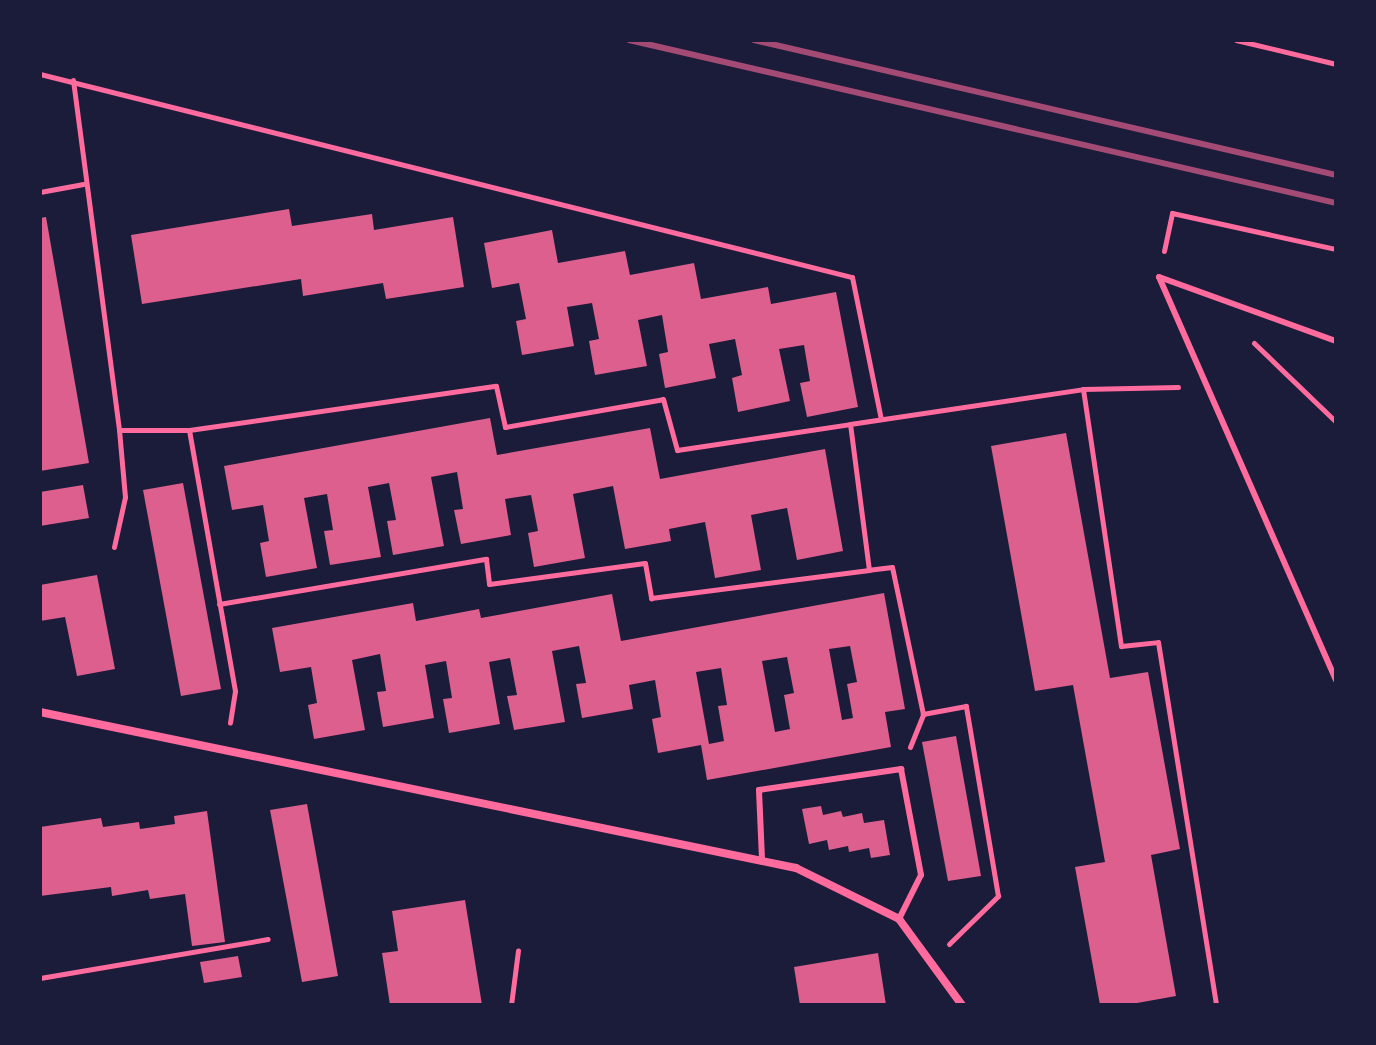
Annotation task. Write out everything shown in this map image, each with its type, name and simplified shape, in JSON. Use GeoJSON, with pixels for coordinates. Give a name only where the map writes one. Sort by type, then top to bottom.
{"type":"FeatureCollection","features":[{"type":"Feature","properties":{"kind":"street"},"geometry":{"type":"LineString","coordinates":[[40,712],[762,859],[830,881],[899,919],[962,1005]]}},
{"type":"Feature","properties":{"kind":"lane"},"geometry":{"type":"LineString","coordinates":[[1159,277],[1336,341]]}},
{"type":"Feature","properties":{"kind":"lane"},"geometry":{"type":"LineString","coordinates":[[1159,277],[1211,387],[1336,680]]}},
{"type":"Feature","properties":{"kind":"lane"},"geometry":{"type":"LineString","coordinates":[[762,859],[759,790],[901,769],[921,875],[899,919]]}},
{"type":"Feature","properties":{"kind":"path"},"geometry":{"type":"LineString","coordinates":[[1236,40],[1336,64]]}},
{"type":"Feature","properties":{"kind":"path"},"geometry":{"type":"LineString","coordinates":[[40,74],[852,277],[881,419]]}},
{"type":"Feature","properties":{"kind":"path"},"geometry":{"type":"LineString","coordinates":[[73,80],[83,184],[119,430],[125,497],[114,547]]}},
{"type":"Feature","properties":{"kind":"path"},"geometry":{"type":"LineString","coordinates":[[40,192],[83,184]]}},
{"type":"Feature","properties":{"kind":"path"},"geometry":{"type":"LineString","coordinates":[[1159,277],[1172,213],[1336,249]]}},
{"type":"Feature","properties":{"kind":"path"},"geometry":{"type":"LineString","coordinates":[[1247,337],[1270,353],[1336,422]]}},
{"type":"Feature","properties":{"kind":"path"},"geometry":{"type":"LineString","coordinates":[[119,430],[189,430],[496,386],[505,427],[663,399],[677,450],[1083,389],[1211,387]]}},
{"type":"Feature","properties":{"kind":"path"},"geometry":{"type":"LineString","coordinates":[[1083,389],[1121,646],[1158,642],[1217,1005]]}},
{"type":"Feature","properties":{"kind":"path"},"geometry":{"type":"LineString","coordinates":[[850,424],[869,570]]}},
{"type":"Feature","properties":{"kind":"path"},"geometry":{"type":"LineString","coordinates":[[189,430],[235,691],[227,752]]}},
{"type":"Feature","properties":{"kind":"path"},"geometry":{"type":"LineString","coordinates":[[219,604],[486,559],[489,584],[645,563],[651,598],[892,567],[923,714],[901,769]]}},
{"type":"Feature","properties":{"kind":"path"},"geometry":{"type":"LineString","coordinates":[[923,714],[966,706],[998,896],[932,962]]}},
{"type":"Feature","properties":{"kind":"path"},"geometry":{"type":"LineString","coordinates":[[40,978],[268,939]]}},
{"type":"Feature","properties":{"kind":"path"},"geometry":{"type":"LineString","coordinates":[[511,1005],[518,950]]}},
{"type":"Feature","properties":{"kind":"building"},"geometry":{"type":"Polygon","coordinates":[[[289,209],[292,226],[372,214],[374,230],[453,217],[464,287],[386,299],[383,283],[303,296],[301,279],[142,304],[131,235],[289,209]]]}},
{"type":"Feature","properties":{"kind":"building"},"geometry":{"type":"Polygon","coordinates":[[[46,217],[89,463],[40,471],[40,218],[46,217]]]}},
{"type":"Feature","properties":{"kind":"building"},"geometry":{"type":"Polygon","coordinates":[[[552,230],[558,263],[625,251],[630,275],[694,263],[701,299],[768,287],[771,304],[836,292],[858,407],[807,417],[800,383],[810,381],[804,345],[779,349],[790,401],[738,412],[732,378],[742,375],[735,339],[709,344],[716,378],[665,388],[659,354],[668,352],[662,315],[638,320],[647,366],[595,375],[589,341],[599,339],[592,303],[567,307],[574,346],[522,355],[516,321],[526,319],[519,283],[492,288],[484,243],[552,230]]]}},
{"type":"Feature","properties":{"kind":"building"},"geometry":{"type":"Polygon","coordinates":[[[490,418],[497,455],[650,428],[660,479],[825,449],[843,551],[797,560],[787,508],[751,515],[761,570],[715,578],[705,522],[669,529],[671,541],[625,549],[613,486],[573,494],[585,558],[534,567],[528,533],[538,531],[531,495],[505,499],[511,535],[461,544],[454,510],[463,509],[457,472],[431,477],[444,546],[393,555],[387,521],[396,520],[389,483],[368,487],[381,557],[330,565],[324,531],[333,530],[327,494],[304,498],[317,568],[266,577],[260,543],[269,541],[263,505],[232,510],[224,466],[490,418]]]}},
{"type":"Feature","properties":{"kind":"building"},"geometry":{"type":"Polygon","coordinates":[[[1066,433],[1110,678],[1148,672],[1180,849],[1151,855],[1176,996],[1126,1005],[1100,1005],[1075,867],[1105,862],[1073,685],[1035,691],[991,446],[1066,433]]]}},
{"type":"Feature","properties":{"kind":"building"},"geometry":{"type":"Polygon","coordinates":[[[183,483],[221,689],[181,696],[143,490],[183,483]]]}},
{"type":"Feature","properties":{"kind":"building"},"geometry":{"type":"Polygon","coordinates":[[[83,485],[89,518],[40,526],[40,492],[83,485]]]}},
{"type":"Feature","properties":{"kind":"building"},"geometry":{"type":"Polygon","coordinates":[[[97,575],[115,669],[77,676],[65,617],[40,621],[40,585],[97,575]]]}},
{"type":"Feature","properties":{"kind":"building"},"geometry":{"type":"Polygon","coordinates":[[[884,593],[905,709],[885,712],[891,747],[707,780],[701,745],[658,753],[652,719],[661,717],[655,680],[629,685],[633,709],[582,718],[576,684],[586,683],[579,646],[552,651],[565,722],[514,730],[507,696],[517,695],[510,658],[489,662],[500,724],[449,733],[443,699],[452,698],[446,661],[425,665],[434,718],[383,727],[377,692],[386,691],[380,654],[352,660],[365,730],[314,739],[308,705],[317,703],[311,667],[280,672],[272,628],[413,603],[416,621],[479,609],[481,618],[612,594],[621,641],[884,593]],[[850,646],[829,649],[842,720],[853,718],[847,684],[857,682],[850,646]],[[787,657],[762,661],[775,732],[790,729],[784,695],[794,693],[787,657]],[[721,668],[696,672],[709,744],[724,741],[718,706],[727,705],[721,668]]]}},
{"type":"Feature","properties":{"kind":"building"},"geometry":{"type":"Polygon","coordinates":[[[956,736],[981,876],[948,881],[922,742],[956,736]]]}},
{"type":"Feature","properties":{"kind":"building"},"geometry":{"type":"Polygon","coordinates":[[[307,804],[338,976],[302,982],[270,810],[307,804]]]}},
{"type":"Feature","properties":{"kind":"building"},"geometry":{"type":"Polygon","coordinates":[[[821,806],[823,815],[841,811],[843,817],[862,813],[864,823],[884,820],[890,855],[871,858],[869,848],[849,852],[848,846],[829,850],[827,840],[809,844],[802,809],[821,806]]]}},
{"type":"Feature","properties":{"kind":"building"},"geometry":{"type":"Polygon","coordinates":[[[207,811],[225,942],[192,946],[185,894],[150,899],[148,890],[112,896],[111,887],[40,896],[40,827],[101,818],[103,827],[139,822],[140,829],[175,824],[174,816],[207,811]]]}},
{"type":"Feature","properties":{"kind":"building"},"geometry":{"type":"Polygon","coordinates":[[[465,900],[482,1005],[390,1005],[382,953],[398,951],[392,911],[465,900]]]}},
{"type":"Feature","properties":{"kind":"building"},"geometry":{"type":"Polygon","coordinates":[[[878,953],[886,1005],[800,1005],[794,967],[878,953]]]}},
{"type":"Feature","properties":{"kind":"building"},"geometry":{"type":"Polygon","coordinates":[[[238,956],[242,977],[204,983],[200,962],[238,956]]]}},
{"type":"Feature","properties":{"kind":"railway"},"geometry":{"type":"LineString","coordinates":[[629,40],[1336,203]]}},
{"type":"Feature","properties":{"kind":"railway"},"geometry":{"type":"LineString","coordinates":[[754,40],[1336,175]]}}]}
